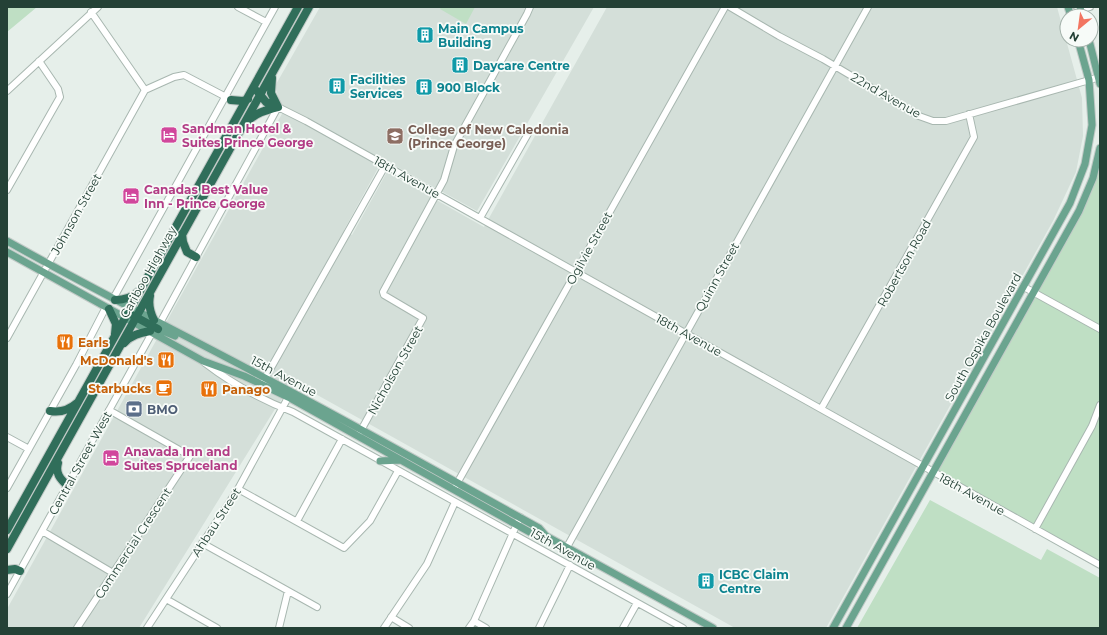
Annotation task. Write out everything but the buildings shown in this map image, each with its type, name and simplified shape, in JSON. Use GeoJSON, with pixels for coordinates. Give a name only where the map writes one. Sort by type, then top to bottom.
{"type":"FeatureCollection","features":[{"type":"Feature","properties":{"kind":"highway","name":"Cariboo Highway"},"geometry":{"type":"LineString","coordinates":[[134,317],[131,308],[298,7]]}},
{"type":"Feature","properties":{"kind":"highway","name":"Cariboo Highway"},"geometry":{"type":"LineString","coordinates":[[7,549],[119,348],[134,317],[153,288],[309,7]]}},
{"type":"Feature","properties":{"kind":"highway"},"geometry":{"type":"LineString","coordinates":[[273,71],[271,93],[278,107]]}},
{"type":"Feature","properties":{"kind":"highway"},"geometry":{"type":"LineString","coordinates":[[257,82],[257,90],[260,96],[266,102],[278,107]]}},
{"type":"Feature","properties":{"kind":"highway"},"geometry":{"type":"LineString","coordinates":[[228,98],[243,101],[248,99]]}},
{"type":"Feature","properties":{"kind":"highway"},"geometry":{"type":"LineString","coordinates":[[228,98],[239,114]]}},
{"type":"Feature","properties":{"kind":"highway"},"geometry":{"type":"LineString","coordinates":[[242,127],[264,110],[278,107]]}},
{"type":"Feature","properties":{"kind":"highway"},"geometry":{"type":"LineString","coordinates":[[182,234],[186,252]]}},
{"type":"Feature","properties":{"kind":"highway"},"geometry":{"type":"LineString","coordinates":[[168,259],[176,254],[186,252],[196,257]]}},
{"type":"Feature","properties":{"kind":"highway"},"geometry":{"type":"LineString","coordinates":[[114,299],[124,300],[134,296],[145,284]]}},
{"type":"Feature","properties":{"kind":"highway"},"geometry":{"type":"LineString","coordinates":[[153,288],[149,307],[155,327]]}},
{"type":"Feature","properties":{"kind":"highway"},"geometry":{"type":"LineString","coordinates":[[108,308],[116,324],[114,339]]}},
{"type":"Feature","properties":{"kind":"highway","name":"Cariboo Highway"},"geometry":{"type":"LineString","coordinates":[[7,530],[114,339],[134,317]]}},
{"type":"Feature","properties":{"kind":"highway"},"geometry":{"type":"LineString","coordinates":[[134,317],[155,327]]}},
{"type":"Feature","properties":{"kind":"highway"},"geometry":{"type":"LineString","coordinates":[[119,348],[134,335],[155,327]]}},
{"type":"Feature","properties":{"kind":"highway"},"geometry":{"type":"LineString","coordinates":[[50,411],[55,412],[66,410],[80,400]]}},
{"type":"Feature","properties":{"kind":"highway"},"geometry":{"type":"LineString","coordinates":[[61,452],[56,471],[68,486]]}},
{"type":"Feature","properties":{"kind":"highway"},"geometry":{"type":"LineString","coordinates":[[7,570],[20,571]]}},
{"type":"Feature","properties":{"kind":"main road","name":"South Ospika Boulevard"},"geometry":{"type":"LineString","coordinates":[[833,628],[1070,203],[1086,164],[1092,125],[1089,80],[1080,48]]}},
{"type":"Feature","properties":{"kind":"main road"},"geometry":{"type":"LineString","coordinates":[[1091,48],[1100,79]]}},
{"type":"Feature","properties":{"kind":"main road","name":"South Ospika Boulevard"},"geometry":{"type":"LineString","coordinates":[[846,628],[1079,211],[1093,178],[1100,148]]}},
{"type":"Feature","properties":{"kind":"main road"},"geometry":{"type":"LineString","coordinates":[[7,241],[131,308]]}},
{"type":"Feature","properties":{"kind":"main road"},"geometry":{"type":"LineString","coordinates":[[7,252],[108,308],[134,317]]}},
{"type":"Feature","properties":{"kind":"main road","name":"15th Avenue"},"geometry":{"type":"LineString","coordinates":[[155,327],[194,341],[456,486],[535,535],[546,536]]}},
{"type":"Feature","properties":{"kind":"main road","name":"15th Avenue"},"geometry":{"type":"LineString","coordinates":[[155,327],[203,361],[244,376],[264,381]]}},
{"type":"Feature","properties":{"kind":"main road","name":"15th Avenue"},"geometry":{"type":"LineString","coordinates":[[360,433],[400,460],[520,517],[539,528],[546,536],[704,626],[713,628]]}},
{"type":"Feature","properties":{"kind":"main road"},"geometry":{"type":"LineString","coordinates":[[380,461],[400,460]]}},
{"type":"Feature","properties":{"kind":"street"},"geometry":{"type":"LineString","coordinates":[[7,91],[98,7]]}},
{"type":"Feature","properties":{"kind":"street"},"geometry":{"type":"LineString","coordinates":[[238,7],[266,22]]}},
{"type":"Feature","properties":{"kind":"street"},"geometry":{"type":"LineString","coordinates":[[114,299],[228,98],[274,7]]}},
{"type":"Feature","properties":{"kind":"street"},"geometry":{"type":"LineString","coordinates":[[436,194],[444,180],[454,146],[530,7]]}},
{"type":"Feature","properties":{"kind":"street","name":"Ogilvie Street"},"geometry":{"type":"LineString","coordinates":[[456,486],[725,7]]}},
{"type":"Feature","properties":{"kind":"street","name":"22nd Avenue"},"geometry":{"type":"LineString","coordinates":[[730,7],[779,36],[835,66],[919,116],[933,121],[946,121],[1089,80],[1100,79]]}},
{"type":"Feature","properties":{"kind":"street","name":"Quinn Street"},"geometry":{"type":"LineString","coordinates":[[567,547],[868,7]]}},
{"type":"Feature","properties":{"kind":"street"},"geometry":{"type":"LineString","coordinates":[[91,12],[145,90],[174,77],[184,75],[228,98]]}},
{"type":"Feature","properties":{"kind":"street"},"geometry":{"type":"LineString","coordinates":[[7,190],[60,97],[58,89],[39,61]]}},
{"type":"Feature","properties":{"kind":"street","name":"Johnson Street"},"geometry":{"type":"LineString","coordinates":[[7,338],[145,90]]}},
{"type":"Feature","properties":{"kind":"street","name":"18th Avenue"},"geometry":{"type":"LineString","coordinates":[[278,107],[306,121],[1100,565]]}},
{"type":"Feature","properties":{"kind":"street","name":"Central Street West"},"geometry":{"type":"LineString","coordinates":[[7,594],[155,327],[196,257],[278,107]]}},
{"type":"Feature","properties":{"kind":"street","name":"Robertson Road"},"geometry":{"type":"LineString","coordinates":[[821,409],[974,137],[969,114]]}},
{"type":"Feature","properties":{"kind":"street"},"geometry":{"type":"LineString","coordinates":[[480,218],[529,132]]}},
{"type":"Feature","properties":{"kind":"street"},"geometry":{"type":"LineString","coordinates":[[264,381],[385,166]]}},
{"type":"Feature","properties":{"kind":"street","name":"Nicholson Street"},"geometry":{"type":"LineString","coordinates":[[360,433],[422,319],[422,317],[384,295],[383,292],[436,194]]}},
{"type":"Feature","properties":{"kind":"street"},"geometry":{"type":"LineString","coordinates":[[1024,287],[1100,329]]}},
{"type":"Feature","properties":{"kind":"street"},"geometry":{"type":"LineString","coordinates":[[7,488],[108,308]]}},
{"type":"Feature","properties":{"kind":"street","name":"15th Avenue"},"geometry":{"type":"LineString","coordinates":[[203,361],[218,373],[293,412],[683,628]]}},
{"type":"Feature","properties":{"kind":"street","name":"Ahbau Street"},"geometry":{"type":"LineString","coordinates":[[147,628],[238,488],[290,395]]}},
{"type":"Feature","properties":{"kind":"street"},"geometry":{"type":"LineString","coordinates":[[1035,529],[1092,426],[1100,405]]}},
{"type":"Feature","properties":{"kind":"street","name":"Commercial Crescent"},"geometry":{"type":"LineString","coordinates":[[78,628],[190,456],[109,410]]}},
{"type":"Feature","properties":{"kind":"street"},"geometry":{"type":"LineString","coordinates":[[7,437],[29,449]]}},
{"type":"Feature","properties":{"kind":"street"},"geometry":{"type":"LineString","coordinates":[[297,521],[342,439]]}},
{"type":"Feature","properties":{"kind":"street"},"geometry":{"type":"LineString","coordinates":[[238,488],[344,548],[370,521],[398,471]]}},
{"type":"Feature","properties":{"kind":"street"},"geometry":{"type":"LineString","coordinates":[[384,628],[427,564],[455,502]]}},
{"type":"Feature","properties":{"kind":"street"},"geometry":{"type":"LineString","coordinates":[[469,628],[474,621],[520,517]]}},
{"type":"Feature","properties":{"kind":"street"},"geometry":{"type":"LineString","coordinates":[[42,531],[113,573]]}},
{"type":"Feature","properties":{"kind":"street"},"geometry":{"type":"LineString","coordinates":[[202,543],[317,607]]}},
{"type":"Feature","properties":{"kind":"street"},"geometry":{"type":"LineString","coordinates":[[539,628],[570,565]]}},
{"type":"Feature","properties":{"kind":"street"},"geometry":{"type":"LineString","coordinates":[[279,628],[288,592]]}},
{"type":"Feature","properties":{"kind":"street"},"geometry":{"type":"LineString","coordinates":[[166,599],[217,628]]}},
{"type":"Feature","properties":{"kind":"street"},"geometry":{"type":"LineString","coordinates":[[622,628],[637,603]]}},
{"type":"Feature","properties":{"kind":"street"},"geometry":{"type":"LineString","coordinates":[[391,617],[409,628]]}},
{"type":"Feature","properties":{"kind":"street"},"geometry":{"type":"LineString","coordinates":[[474,621],[486,628]]}},
{"type":"Feature","properties":{"kind":"shaded area"},"geometry":{"type":"Polygon","coordinates":[[[320,7],[594,7],[477,211],[383,159],[344,230],[352,235],[387,172],[484,227],[607,7],[1057,7],[1059,14],[1059,48],[1068,48],[1082,98],[1083,136],[1076,172],[1053,221],[826,628],[735,628],[294,382],[275,409],[139,628],[7,628],[7,609],[283,112],[275,86],[320,7]]]}},
{"type":"Feature","properties":{"kind":"green space"},"geometry":{"type":"Polygon","coordinates":[[[7,7],[37,7],[7,32],[7,7]]]}},
{"type":"Feature","properties":{"kind":"green space"},"geometry":{"type":"Polygon","coordinates":[[[441,7],[475,7],[466,24],[440,9],[441,7]]]}},
{"type":"Feature","properties":{"kind":"green space"},"geometry":{"type":"Polygon","coordinates":[[[1100,148],[1100,564],[934,472],[1076,216],[1100,148]]]}},
{"type":"Feature","properties":{"kind":"green space"},"geometry":{"type":"Polygon","coordinates":[[[930,500],[1041,560],[1047,549],[1100,578],[1100,628],[857,628],[930,500]]]}},
{"type":"Feature","properties":{"kind":"place","name":"Main Campus Building"},"geometry":{"type":"Point","coordinates":[425,35]}},
{"type":"Feature","properties":{"kind":"place","name":"Daycare Centre"},"geometry":{"type":"Point","coordinates":[460,65]}},
{"type":"Feature","properties":{"kind":"place","name":"Facilities Services"},"geometry":{"type":"Point","coordinates":[337,86]}},
{"type":"Feature","properties":{"kind":"place","name":"900 Block"},"geometry":{"type":"Point","coordinates":[424,87]}},
{"type":"Feature","properties":{"kind":"place","name":"Sandman Hotel & Suites Prince George"},"geometry":{"type":"Point","coordinates":[169,135]}},
{"type":"Feature","properties":{"kind":"place","name":"College of New Caledonia (Prince George)"},"geometry":{"type":"Point","coordinates":[395,136]}},
{"type":"Feature","properties":{"kind":"place","name":"Canadas Best Value Inn - Prince George"},"geometry":{"type":"Point","coordinates":[131,196]}},
{"type":"Feature","properties":{"kind":"place","name":"Earls"},"geometry":{"type":"Point","coordinates":[65,342]}},
{"type":"Feature","properties":{"kind":"place","name":"McDonald's"},"geometry":{"type":"Point","coordinates":[166,360]}},
{"type":"Feature","properties":{"kind":"place","name":"Starbucks"},"geometry":{"type":"Point","coordinates":[164,388]}},
{"type":"Feature","properties":{"kind":"place","name":"Panago"},"geometry":{"type":"Point","coordinates":[209,389]}},
{"type":"Feature","properties":{"kind":"place","name":"BMO"},"geometry":{"type":"Point","coordinates":[134,409]}},
{"type":"Feature","properties":{"kind":"place","name":"Anavada Inn and Suites Spruceland"},"geometry":{"type":"Point","coordinates":[111,458]}},
{"type":"Feature","properties":{"kind":"place","name":"ICBC Claim Centre"},"geometry":{"type":"Point","coordinates":[706,581]}}]}
